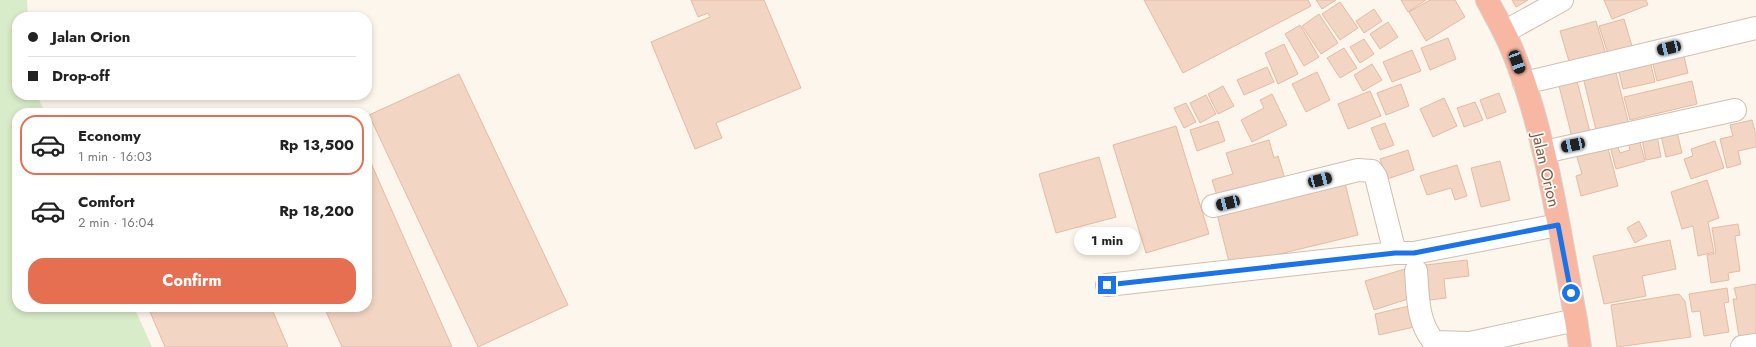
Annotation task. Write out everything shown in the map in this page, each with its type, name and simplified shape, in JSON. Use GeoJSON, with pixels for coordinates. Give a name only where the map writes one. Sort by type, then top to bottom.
{"type":"FeatureCollection","features":[{"type":"Feature","properties":{"kind":"highway","name":"Jalan Orion"},"geometry":{"type":"LineString","coordinates":[[1487,0],[1504,32],[1524,83],[1544,152],[1580,347]]}},
{"type":"Feature","properties":{"kind":"street"},"geometry":{"type":"LineString","coordinates":[[1504,32],[1562,0]]}},
{"type":"Feature","properties":{"kind":"street"},"geometry":{"type":"LineString","coordinates":[[1524,83],[1756,28]]}},
{"type":"Feature","properties":{"kind":"street"},"geometry":{"type":"LineString","coordinates":[[1544,152],[1734,110]]}},
{"type":"Feature","properties":{"kind":"street"},"geometry":{"type":"LineString","coordinates":[[1213,206],[1358,170],[1372,172],[1376,177],[1395,253]]}},
{"type":"Feature","properties":{"kind":"street"},"geometry":{"type":"LineString","coordinates":[[1107,285],[1395,253],[1414,253],[1558,225]]}},
{"type":"Feature","properties":{"kind":"street"},"geometry":{"type":"LineString","coordinates":[[1416,271],[1420,312],[1426,330],[1434,342],[1470,343],[1576,320]]}},
{"type":"Feature","properties":{"kind":"street"},"geometry":{"type":"LineString","coordinates":[[1742,347],[1756,345]]}},
{"type":"Feature","properties":{"kind":"green space"},"geometry":{"type":"Polygon","coordinates":[[[0,0],[27,0],[28,12],[12,12],[12,100],[39,100],[43,108],[12,108],[12,312],[136,312],[152,347],[0,347],[0,0]]]}},
{"type":"Feature","properties":{"kind":"building"},"geometry":{"type":"Polygon","coordinates":[[[691,0],[764,0],[801,88],[716,123],[722,138],[695,149],[651,42],[710,17],[708,13],[698,17],[691,0]]]}},
{"type":"Feature","properties":{"kind":"building"},"geometry":{"type":"Polygon","coordinates":[[[1144,0],[1308,0],[1311,6],[1183,73],[1144,0]]]}},
{"type":"Feature","properties":{"kind":"building"},"geometry":{"type":"Polygon","coordinates":[[[1316,0],[1336,0],[1322,9],[1316,0]]]}},
{"type":"Feature","properties":{"kind":"building"},"geometry":{"type":"Polygon","coordinates":[[[1401,0],[1426,0],[1408,12],[1401,0]]]}},
{"type":"Feature","properties":{"kind":"building"},"geometry":{"type":"Polygon","coordinates":[[[1430,0],[1455,0],[1465,17],[1426,41],[1409,12],[1430,0]]]}},
{"type":"Feature","properties":{"kind":"building"},"geometry":{"type":"Polygon","coordinates":[[[1512,0],[1528,0],[1516,7],[1512,0]]]}},
{"type":"Feature","properties":{"kind":"building"},"geometry":{"type":"Polygon","coordinates":[[[1604,0],[1646,0],[1648,5],[1612,19],[1604,0]]]}},
{"type":"Feature","properties":{"kind":"building"},"geometry":{"type":"Polygon","coordinates":[[[1340,2],[1358,28],[1340,40],[1322,14],[1340,2]]]}},
{"type":"Feature","properties":{"kind":"building"},"geometry":{"type":"Polygon","coordinates":[[[1374,9],[1382,21],[1364,33],[1356,21],[1374,9]]]}},
{"type":"Feature","properties":{"kind":"building"},"geometry":{"type":"Polygon","coordinates":[[[1319,14],[1338,43],[1321,54],[1302,26],[1319,14]]]}},
{"type":"Feature","properties":{"kind":"building"},"geometry":{"type":"Polygon","coordinates":[[[1624,19],[1634,53],[1610,60],[1599,26],[1624,19]]]}},
{"type":"Feature","properties":{"kind":"building"},"geometry":{"type":"Polygon","coordinates":[[[1596,21],[1607,58],[1571,68],[1560,31],[1596,21]]]}},
{"type":"Feature","properties":{"kind":"building"},"geometry":{"type":"Polygon","coordinates":[[[1388,22],[1398,37],[1380,49],[1370,34],[1388,22]]]}},
{"type":"Feature","properties":{"kind":"building"},"geometry":{"type":"Polygon","coordinates":[[[1300,25],[1319,57],[1304,66],[1285,34],[1300,25]]]}},
{"type":"Feature","properties":{"kind":"building"},"geometry":{"type":"Polygon","coordinates":[[[1448,38],[1456,59],[1430,70],[1421,48],[1448,38]]]}},
{"type":"Feature","properties":{"kind":"building"},"geometry":{"type":"Polygon","coordinates":[[[1364,39],[1374,54],[1360,63],[1350,47],[1364,39]]]}},
{"type":"Feature","properties":{"kind":"building"},"geometry":{"type":"Polygon","coordinates":[[[1284,44],[1298,74],[1278,84],[1265,53],[1284,44]]]}},
{"type":"Feature","properties":{"kind":"building"},"geometry":{"type":"Polygon","coordinates":[[[1344,48],[1357,68],[1340,78],[1327,58],[1344,48]]]}},
{"type":"Feature","properties":{"kind":"building"},"geometry":{"type":"Polygon","coordinates":[[[1682,48],[1688,73],[1657,81],[1651,56],[1682,48]]]}},
{"type":"Feature","properties":{"kind":"building"},"geometry":{"type":"Polygon","coordinates":[[[1412,50],[1421,71],[1392,82],[1383,62],[1412,50]]]}},
{"type":"Feature","properties":{"kind":"building"},"geometry":{"type":"Polygon","coordinates":[[[1649,56],[1655,82],[1623,89],[1617,64],[1649,56]]]}},
{"type":"Feature","properties":{"kind":"building"},"geometry":{"type":"Polygon","coordinates":[[[1372,64],[1382,80],[1363,91],[1354,75],[1372,64]]]}},
{"type":"Feature","properties":{"kind":"building"},"geometry":{"type":"Polygon","coordinates":[[[1614,65],[1629,125],[1597,134],[1582,73],[1614,65]]]}},
{"type":"Feature","properties":{"kind":"building"},"geometry":{"type":"Polygon","coordinates":[[[1267,67],[1274,82],[1244,95],[1237,80],[1267,67]]]}},
{"type":"Feature","properties":{"kind":"building"},"geometry":{"type":"Polygon","coordinates":[[[1317,72],[1330,100],[1306,112],[1292,84],[1317,72]]]}},
{"type":"Feature","properties":{"kind":"building"},"geometry":{"type":"Polygon","coordinates":[[[1575,73],[1590,132],[1572,137],[1557,78],[1575,73]]]}},
{"type":"Feature","properties":{"kind":"building"},"geometry":{"type":"Polygon","coordinates":[[[459,74],[568,305],[478,347],[372,121],[372,114],[459,74]]]}},
{"type":"Feature","properties":{"kind":"building"},"geometry":{"type":"Polygon","coordinates":[[[1692,81],[1697,104],[1630,120],[1624,97],[1692,81]]]}},
{"type":"Feature","properties":{"kind":"building"},"geometry":{"type":"Polygon","coordinates":[[[1401,84],[1409,106],[1386,115],[1377,93],[1401,84]]]}},
{"type":"Feature","properties":{"kind":"building"},"geometry":{"type":"Polygon","coordinates":[[[1223,86],[1234,106],[1218,114],[1208,94],[1223,86]]]}},
{"type":"Feature","properties":{"kind":"building"},"geometry":{"type":"Polygon","coordinates":[[[1370,91],[1381,116],[1348,129],[1338,104],[1370,91]]]}},
{"type":"Feature","properties":{"kind":"building"},"geometry":{"type":"Polygon","coordinates":[[[1499,93],[1506,112],[1487,119],[1480,100],[1499,93]]]}},
{"type":"Feature","properties":{"kind":"building"},"geometry":{"type":"Polygon","coordinates":[[[1272,94],[1287,125],[1252,142],[1241,120],[1264,108],[1260,100],[1272,94]]]}},
{"type":"Feature","properties":{"kind":"building"},"geometry":{"type":"Polygon","coordinates":[[[1206,95],[1216,114],[1200,123],[1190,103],[1206,95]]]}},
{"type":"Feature","properties":{"kind":"building"},"geometry":{"type":"Polygon","coordinates":[[[1444,98],[1457,126],[1433,137],[1420,109],[1444,98]]]}},
{"type":"Feature","properties":{"kind":"building"},"geometry":{"type":"Polygon","coordinates":[[[1475,102],[1483,120],[1464,127],[1457,108],[1475,102]]]}},
{"type":"Feature","properties":{"kind":"building"},"geometry":{"type":"Polygon","coordinates":[[[1186,103],[1196,122],[1184,128],[1174,108],[1186,103]]]}},
{"type":"Feature","properties":{"kind":"building"},"geometry":{"type":"Polygon","coordinates":[[[1752,120],[1756,135],[1756,147],[1738,151],[1741,164],[1727,168],[1720,139],[1733,136],[1730,125],[1752,120]]]}},
{"type":"Feature","properties":{"kind":"building"},"geometry":{"type":"Polygon","coordinates":[[[1218,121],[1225,141],[1197,151],[1190,130],[1218,121]]]}},
{"type":"Feature","properties":{"kind":"building"},"geometry":{"type":"Polygon","coordinates":[[[1385,123],[1394,145],[1380,150],[1371,128],[1385,123]]]}},
{"type":"Feature","properties":{"kind":"building"},"geometry":{"type":"Polygon","coordinates":[[[1176,126],[1209,234],[1146,253],[1113,145],[1176,126]]]}},
{"type":"Feature","properties":{"kind":"building"},"geometry":{"type":"Polygon","coordinates":[[[1677,132],[1682,153],[1666,157],[1661,136],[1677,132]]]}},
{"type":"Feature","properties":{"kind":"building"},"geometry":{"type":"Polygon","coordinates":[[[1657,136],[1661,157],[1646,160],[1642,139],[1657,136]]]}},
{"type":"Feature","properties":{"kind":"building"},"geometry":{"type":"Polygon","coordinates":[[[1639,139],[1645,161],[1616,169],[1610,146],[1617,144],[1620,153],[1630,150],[1628,142],[1639,139]]]}},
{"type":"Feature","properties":{"kind":"building"},"geometry":{"type":"Polygon","coordinates":[[[1269,140],[1274,158],[1278,156],[1285,179],[1218,199],[1212,180],[1233,174],[1226,153],[1269,140]]]}},
{"type":"Feature","properties":{"kind":"building"},"geometry":{"type":"Polygon","coordinates":[[[1715,141],[1724,168],[1691,179],[1684,159],[1693,156],[1691,149],[1715,141]]]}},
{"type":"Feature","properties":{"kind":"building"},"geometry":{"type":"Polygon","coordinates":[[[1607,145],[1618,186],[1581,196],[1576,176],[1582,174],[1576,154],[1607,145]]]}},
{"type":"Feature","properties":{"kind":"building"},"geometry":{"type":"Polygon","coordinates":[[[1408,150],[1414,170],[1387,179],[1380,159],[1408,150]]]}},
{"type":"Feature","properties":{"kind":"building"},"geometry":{"type":"Polygon","coordinates":[[[1099,157],[1116,217],[1056,233],[1039,174],[1099,157]]]}},
{"type":"Feature","properties":{"kind":"building"},"geometry":{"type":"Polygon","coordinates":[[[1500,161],[1510,200],[1481,207],[1471,168],[1500,161]]]}},
{"type":"Feature","properties":{"kind":"building"},"geometry":{"type":"Polygon","coordinates":[[[372,165],[452,347],[342,347],[326,312],[372,312],[372,165]]]}},
{"type":"Feature","properties":{"kind":"building"},"geometry":{"type":"Polygon","coordinates":[[[1457,165],[1467,196],[1455,200],[1451,188],[1427,195],[1420,176],[1457,165]]]}},
{"type":"Feature","properties":{"kind":"building"},"geometry":{"type":"Polygon","coordinates":[[[1344,179],[1358,235],[1230,266],[1216,210],[1344,179]]]}},
{"type":"Feature","properties":{"kind":"building"},"geometry":{"type":"Polygon","coordinates":[[[1707,180],[1719,218],[1708,222],[1714,252],[1698,256],[1693,226],[1682,229],[1671,192],[1707,180]]]}},
{"type":"Feature","properties":{"kind":"building"},"geometry":{"type":"Polygon","coordinates":[[[1639,221],[1647,236],[1635,243],[1627,228],[1639,221]]]}},
{"type":"Feature","properties":{"kind":"building"},"geometry":{"type":"Polygon","coordinates":[[[1738,224],[1740,235],[1735,236],[1740,271],[1728,273],[1729,280],[1711,283],[1707,255],[1716,253],[1712,228],[1738,224]]]}},
{"type":"Feature","properties":{"kind":"building"},"geometry":{"type":"Polygon","coordinates":[[[1670,240],[1676,269],[1642,276],[1646,296],[1604,304],[1593,256],[1670,240]]]}},
{"type":"Feature","properties":{"kind":"building"},"geometry":{"type":"Polygon","coordinates":[[[1467,260],[1469,276],[1444,279],[1446,298],[1430,300],[1426,265],[1467,260]]]}},
{"type":"Feature","properties":{"kind":"building"},"geometry":{"type":"Polygon","coordinates":[[[1405,269],[1414,297],[1374,310],[1365,281],[1405,269]]]}},
{"type":"Feature","properties":{"kind":"building"},"geometry":{"type":"Polygon","coordinates":[[[1756,284],[1756,334],[1739,337],[1733,299],[1737,299],[1734,288],[1756,284]]]}},
{"type":"Feature","properties":{"kind":"building"},"geometry":{"type":"Polygon","coordinates":[[[1727,288],[1729,302],[1724,303],[1729,332],[1704,336],[1700,311],[1692,312],[1689,294],[1727,288]]]}},
{"type":"Feature","properties":{"kind":"building"},"geometry":{"type":"Polygon","coordinates":[[[1679,294],[1685,301],[1691,337],[1617,347],[1611,305],[1679,294]]]}},
{"type":"Feature","properties":{"kind":"building"},"geometry":{"type":"Polygon","coordinates":[[[1409,306],[1414,327],[1379,335],[1375,314],[1409,306]]]}},
{"type":"Feature","properties":{"kind":"building"},"geometry":{"type":"Polygon","coordinates":[[[150,312],[273,312],[288,347],[165,347],[150,312]]]}},
{"type":"Feature","properties":{"kind":"route"},"geometry":{"type":"LineString","coordinates":[[1107,285],[1395,253],[1414,253],[1463,242],[1558,225],[1571,293]]}}]}
